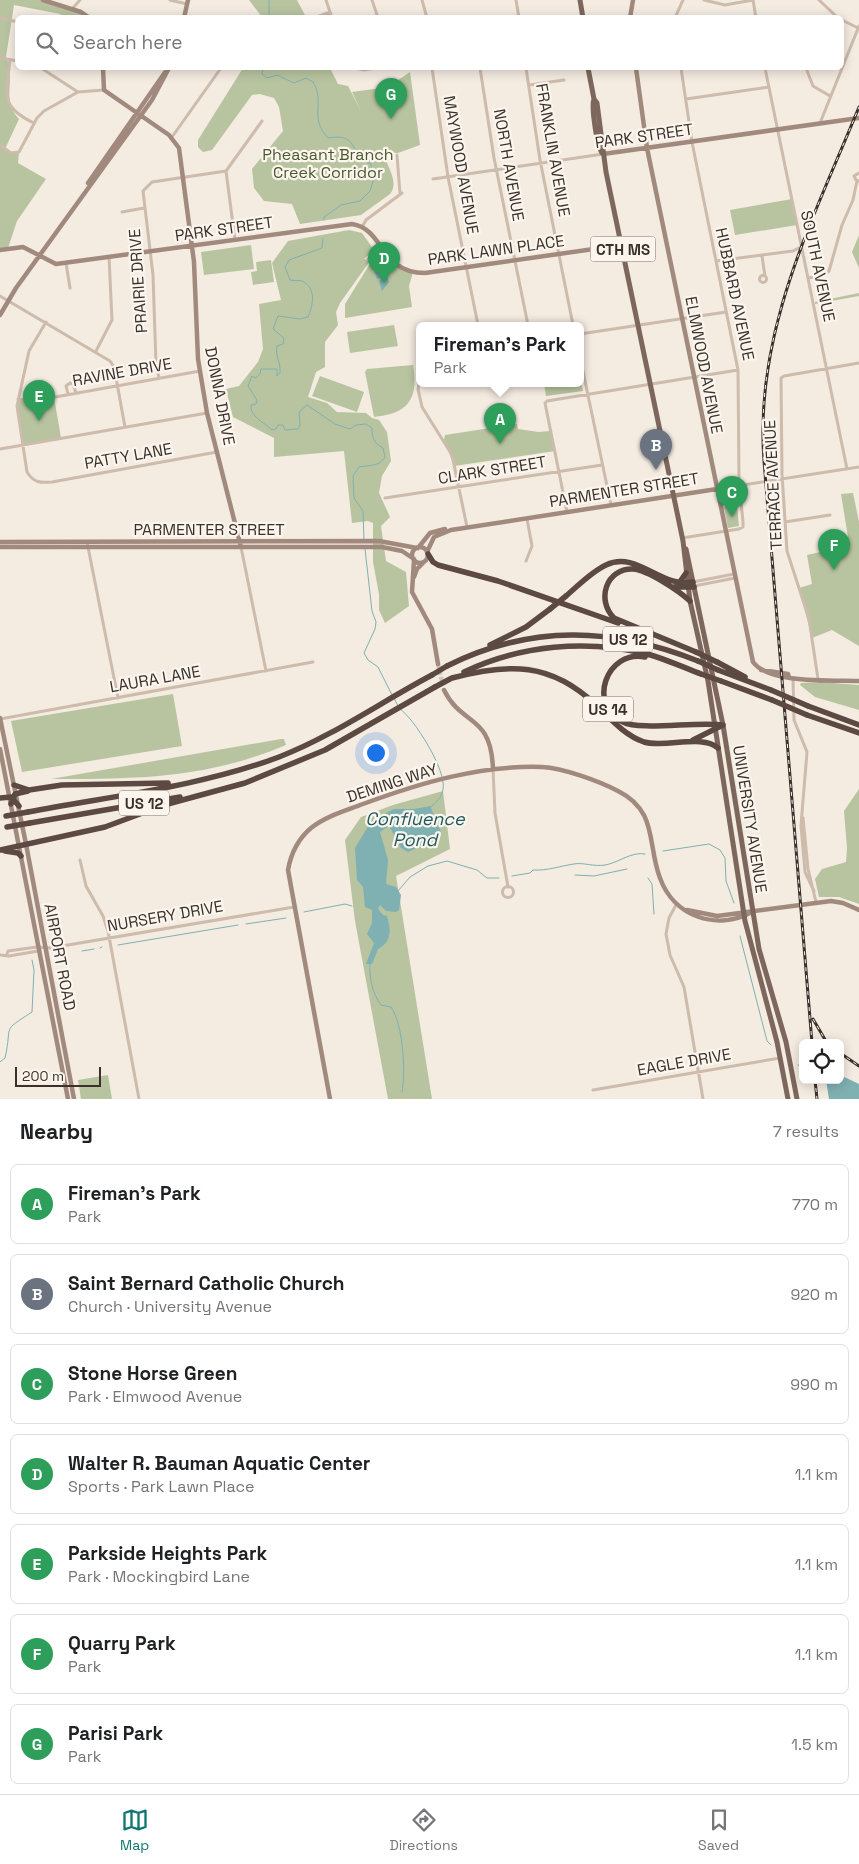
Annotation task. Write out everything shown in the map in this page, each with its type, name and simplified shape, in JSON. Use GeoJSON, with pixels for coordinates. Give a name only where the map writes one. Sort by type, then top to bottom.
{"type":"FeatureCollection","features":[{"type":"Feature","properties":{"kind":"highway"},"geometry":{"type":"LineString","coordinates":[[428,553],[433,562],[438,565],[498,581],[632,627],[696,652],[746,677],[752,683]]}},
{"type":"Feature","properties":{"kind":"highway"},"geometry":{"type":"LineString","coordinates":[[471,655],[526,627],[604,566],[618,562],[638,565],[665,579],[691,585]]}},
{"type":"Feature","properties":{"kind":"highway"},"geometry":{"type":"LineString","coordinates":[[632,627],[614,618],[606,609],[604,593],[611,578],[621,571],[637,570],[669,586],[690,601]]}},
{"type":"Feature","properties":{"kind":"highway"},"geometry":{"type":"LineString","coordinates":[[679,583],[686,573]]}},
{"type":"Feature","properties":{"kind":"highway"},"geometry":{"type":"LineString","coordinates":[[669,586],[691,585]]}},
{"type":"Feature","properties":{"kind":"highway","name":"US 12"},"geometry":{"type":"LineString","coordinates":[[3,816],[202,780],[240,770],[294,751],[447,666],[471,655],[535,638],[564,634],[603,635],[644,642],[698,661],[859,725]]}},
{"type":"Feature","properties":{"kind":"highway","name":"US 12"},"geometry":{"type":"LineString","coordinates":[[0,828],[195,794],[258,778],[325,750],[451,678],[477,666],[510,655],[570,646],[601,646],[630,651],[676,664],[807,715],[859,733]]}},
{"type":"Feature","properties":{"kind":"highway","name":"US 14"},"geometry":{"type":"LineString","coordinates":[[676,664],[639,656],[628,658],[616,664],[610,670],[604,686],[604,695],[609,710],[616,718],[630,725],[715,727],[722,725]]}},
{"type":"Feature","properties":{"kind":"highway"},"geometry":{"type":"LineString","coordinates":[[451,678],[506,667],[544,672],[564,680],[579,690],[618,726],[633,737],[661,744],[711,743],[718,748]]}},
{"type":"Feature","properties":{"kind":"highway"},"geometry":{"type":"LineString","coordinates":[[690,742],[715,727]]}},
{"type":"Feature","properties":{"kind":"highway"},"geometry":{"type":"LineString","coordinates":[[0,850],[105,827],[164,805],[214,793],[258,778]]}},
{"type":"Feature","properties":{"kind":"highway"},"geometry":{"type":"LineString","coordinates":[[14,785],[29,790],[65,786],[145,785],[202,780]]}},
{"type":"Feature","properties":{"kind":"highway"},"geometry":{"type":"LineString","coordinates":[[0,798],[12,798],[65,786]]}},
{"type":"Feature","properties":{"kind":"highway"},"geometry":{"type":"LineString","coordinates":[[12,798],[19,806]]}},
{"type":"Feature","properties":{"kind":"highway"},"geometry":{"type":"LineString","coordinates":[[0,850],[16,852],[21,856]]}},
{"type":"Feature","properties":{"kind":"main road"},"geometry":{"type":"LineString","coordinates":[[580,0],[582,15]]}},
{"type":"Feature","properties":{"kind":"main road","name":"UNIVERSITY AVENUE"},"geometry":{"type":"LineString","coordinates":[[590,70],[599,148],[603,154],[691,585],[722,725],[759,949],[786,1042],[797,1099]]}},
{"type":"Feature","properties":{"kind":"main road","name":"UNIVERSITY AVENUE"},"geometry":{"type":"LineString","coordinates":[[683,540],[686,573],[691,585],[690,601],[707,677],[744,914],[780,1058],[788,1099]]}},
{"type":"Feature","properties":{"kind":"street"},"geometry":{"type":"LineString","coordinates":[[42,0],[72,9],[84,15]]}},
{"type":"Feature","properties":{"kind":"street"},"geometry":{"type":"LineString","coordinates":[[72,9],[80,0]]}},
{"type":"Feature","properties":{"kind":"street"},"geometry":{"type":"LineString","coordinates":[[170,0],[187,2],[185,15]]}},
{"type":"Feature","properties":{"kind":"street"},"geometry":{"type":"LineString","coordinates":[[326,0],[331,15]]}},
{"type":"Feature","properties":{"kind":"street"},"geometry":{"type":"LineString","coordinates":[[372,0],[377,15]]}},
{"type":"Feature","properties":{"kind":"street"},"geometry":{"type":"LineString","coordinates":[[426,15],[423,1],[428,0]]}},
{"type":"Feature","properties":{"kind":"street"},"geometry":{"type":"LineString","coordinates":[[516,0],[518,15]]}},
{"type":"Feature","properties":{"kind":"street"},"geometry":{"type":"LineString","coordinates":[[630,15],[633,0]]}},
{"type":"Feature","properties":{"kind":"street"},"geometry":{"type":"LineString","coordinates":[[676,15],[683,0]]}},
{"type":"Feature","properties":{"kind":"street"},"geometry":{"type":"LineString","coordinates":[[704,0],[724,5],[753,0],[756,15]]}},
{"type":"Feature","properties":{"kind":"street"},"geometry":{"type":"LineString","coordinates":[[819,0],[835,15]]}},
{"type":"Feature","properties":{"kind":"street"},"geometry":{"type":"LineString","coordinates":[[322,15],[330,12]]}},
{"type":"Feature","properties":{"kind":"street"},"geometry":{"type":"LineString","coordinates":[[0,18],[15,21]]}},
{"type":"Feature","properties":{"kind":"street"},"geometry":{"type":"LineString","coordinates":[[844,21],[859,27],[844,63]]}},
{"type":"Feature","properties":{"kind":"street"},"geometry":{"type":"LineString","coordinates":[[0,58],[15,61]]}},
{"type":"Feature","properties":{"kind":"street"},"geometry":{"type":"LineString","coordinates":[[10,60],[4,96],[7,106],[12,112],[34,124]]}},
{"type":"Feature","properties":{"kind":"street"},"geometry":{"type":"LineString","coordinates":[[43,70],[78,92]]}},
{"type":"Feature","properties":{"kind":"street"},"geometry":{"type":"LineString","coordinates":[[103,70],[104,90]]}},
{"type":"Feature","properties":{"kind":"street"},"geometry":{"type":"LineString","coordinates":[[0,315],[8,300],[88,185],[93,174],[167,70]]}},
{"type":"Feature","properties":{"kind":"street"},"geometry":{"type":"LineString","coordinates":[[0,146],[11,153],[19,152],[44,110],[78,92],[104,90],[172,137],[220,70]]}},
{"type":"Feature","properties":{"kind":"street","name":"MAYWOOD AVENUE"},"geometry":{"type":"LineString","coordinates":[[432,70],[448,177],[477,322]]}},
{"type":"Feature","properties":{"kind":"street","name":"NORTH AVENUE"},"geometry":{"type":"LineString","coordinates":[[480,70],[496,170],[527,322]]}},
{"type":"Feature","properties":{"kind":"street","name":"FRANKLIN AVENUE"},"geometry":{"type":"LineString","coordinates":[[526,70],[540,163],[572,322]]}},
{"type":"Feature","properties":{"kind":"street","name":"ELMWOOD AVENUE"},"geometry":{"type":"LineString","coordinates":[[636,70],[647,148],[752,659],[761,670],[788,674],[791,677]]}},
{"type":"Feature","properties":{"kind":"street","name":"HUBBARD AVENUE"},"geometry":{"type":"LineString","coordinates":[[681,70],[692,142],[738,370],[739,485],[742,528],[726,531]]}},
{"type":"Feature","properties":{"kind":"street","name":"SOUTH AVENUE"},"geometry":{"type":"LineString","coordinates":[[765,70],[847,469]]}},
{"type":"Feature","properties":{"kind":"street"},"geometry":{"type":"LineString","coordinates":[[807,70],[814,88],[830,96]]}},
{"type":"Feature","properties":{"kind":"street"},"geometry":{"type":"LineString","coordinates":[[819,125],[841,70]]}},
{"type":"Feature","properties":{"kind":"street"},"geometry":{"type":"LineString","coordinates":[[529,84],[564,80]]}},
{"type":"Feature","properties":{"kind":"street"},"geometry":{"type":"LineString","coordinates":[[686,99],[769,87]]}},
{"type":"Feature","properties":{"kind":"street","name":"PARK STREET"},"geometry":{"type":"LineString","coordinates":[[433,179],[859,118]]}},
{"type":"Feature","properties":{"kind":"street"},"geometry":{"type":"LineString","coordinates":[[183,178],[226,171],[262,121]]}},
{"type":"Feature","properties":{"kind":"street","name":"DONNA DRIVE"},"geometry":{"type":"LineString","coordinates":[[172,137],[179,148],[192,246],[200,371],[207,413],[240,541],[266,671]]}},
{"type":"Feature","properties":{"kind":"street"},"geometry":{"type":"LineString","coordinates":[[362,227],[366,220],[401,194],[397,155]]}},
{"type":"Feature","properties":{"kind":"street"},"geometry":{"type":"LineString","coordinates":[[226,171],[235,240]]}},
{"type":"Feature","properties":{"kind":"street"},"geometry":{"type":"LineString","coordinates":[[808,278],[824,275],[829,271],[842,225],[853,200],[858,181],[854,175],[859,173]]}},
{"type":"Feature","properties":{"kind":"street","name":"PRAIRIE DRIVE"},"geometry":{"type":"LineString","coordinates":[[159,378],[156,364],[150,252],[143,194],[149,184],[183,178]]}},
{"type":"Feature","properties":{"kind":"street"},"geometry":{"type":"LineString","coordinates":[[122,212],[144,208]]}},
{"type":"Feature","properties":{"kind":"street","name":"PARK STREET"},"geometry":{"type":"LineString","coordinates":[[0,250],[23,248],[51,264],[348,224],[362,227]]}},
{"type":"Feature","properties":{"kind":"street","name":"PARK LAWN PLACE"},"geometry":{"type":"LineString","coordinates":[[362,227],[373,235],[390,260],[407,270],[426,274],[622,245]]}},
{"type":"Feature","properties":{"kind":"street"},"geometry":{"type":"LineString","coordinates":[[716,262],[793,251],[801,247]]}},
{"type":"Feature","properties":{"kind":"street"},"geometry":{"type":"LineString","coordinates":[[762,256],[765,276]]}},
{"type":"Feature","properties":{"kind":"street"},"geometry":{"type":"LineString","coordinates":[[96,351],[112,320],[109,257]]}},
{"type":"Feature","properties":{"kind":"street"},"geometry":{"type":"LineString","coordinates":[[66,263],[70,288]]}},
{"type":"Feature","properties":{"kind":"street"},"geometry":{"type":"LineString","coordinates":[[0,296],[96,351],[112,363],[118,385],[125,427]]}},
{"type":"Feature","properties":{"kind":"street"},"geometry":{"type":"LineString","coordinates":[[584,333],[726,312]]}},
{"type":"Feature","properties":{"kind":"street"},"geometry":{"type":"LineString","coordinates":[[23,445],[16,408],[29,351],[46,322]]}},
{"type":"Feature","properties":{"kind":"street"},"geometry":{"type":"LineString","coordinates":[[826,369],[859,363]]}},
{"type":"Feature","properties":{"kind":"street","name":"TERRACE AVENUE"},"geometry":{"type":"LineString","coordinates":[[818,679],[809,619],[787,551],[782,479],[782,377],[826,369]]}},
{"type":"Feature","properties":{"kind":"street"},"geometry":{"type":"LineString","coordinates":[[567,512],[545,405],[547,401],[738,370]]}},
{"type":"Feature","properties":{"kind":"street","name":"RAVINE DRIVE"},"geometry":{"type":"LineString","coordinates":[[18,399],[33,400],[200,371]]}},
{"type":"Feature","properties":{"kind":"street"},"geometry":{"type":"LineString","coordinates":[[584,376],[611,505]]}},
{"type":"Feature","properties":{"kind":"street"},"geometry":{"type":"LineString","coordinates":[[68,394],[66,386],[70,383],[74,386],[76,393]]}},
{"type":"Feature","properties":{"kind":"street"},"geometry":{"type":"LineString","coordinates":[[418,387],[422,406],[439,436],[449,447],[466,527]]}},
{"type":"Feature","properties":{"kind":"street"},"geometry":{"type":"LineString","coordinates":[[0,449],[207,413]]}},
{"type":"Feature","properties":{"kind":"street","name":"PATTY LANE"},"geometry":{"type":"LineString","coordinates":[[23,445],[28,474],[36,481],[43,483],[217,452]]}},
{"type":"Feature","properties":{"kind":"street","name":"CLARK STREET"},"geometry":{"type":"LineString","coordinates":[[385,498],[602,465]]}},
{"type":"Feature","properties":{"kind":"street","name":"PARMENTER STREET"},"geometry":{"type":"LineString","coordinates":[[0,547],[240,541],[370,541],[417,548],[430,533],[859,467]]}},
{"type":"Feature","properties":{"kind":"street"},"geometry":{"type":"LineString","coordinates":[[786,522],[830,515]]}},
{"type":"Feature","properties":{"kind":"street"},"geometry":{"type":"LineString","coordinates":[[526,561],[532,546],[527,518]]}},
{"type":"Feature","properties":{"kind":"street","name":"PARMENTER STREET"},"geometry":{"type":"LineString","coordinates":[[428,553],[434,537],[451,530]]}},
{"type":"Feature","properties":{"kind":"street"},"geometry":{"type":"LineString","coordinates":[[683,540],[726,531]]}},
{"type":"Feature","properties":{"kind":"street","name":"PARMENTER STREET"},"geometry":{"type":"LineString","coordinates":[[0,542],[241,547],[371,547],[402,550],[414,559]]}},
{"type":"Feature","properties":{"kind":"street"},"geometry":{"type":"LineString","coordinates":[[88,544],[118,698]]}},
{"type":"Feature","properties":{"kind":"street"},"geometry":{"type":"LineString","coordinates":[[415,598],[414,576],[428,553],[424,548],[417,548],[413,552],[411,582],[415,598],[432,629],[438,664]]}},
{"type":"Feature","properties":{"kind":"street"},"geometry":{"type":"LineString","coordinates":[[414,559],[418,562],[424,562]]}},
{"type":"Feature","properties":{"kind":"street"},"geometry":{"type":"LineString","coordinates":[[691,585],[734,576]]}},
{"type":"Feature","properties":{"kind":"street","name":"LAURA LANE"},"geometry":{"type":"LineString","coordinates":[[0,719],[313,662]]}},
{"type":"Feature","properties":{"kind":"street"},"geometry":{"type":"LineString","coordinates":[[816,902],[814,891],[805,869],[802,813],[807,752],[794,716],[791,677],[859,681]]}},
{"type":"Feature","properties":{"kind":"street"},"geometry":{"type":"LineString","coordinates":[[444,690],[450,700],[487,735],[492,746],[494,804],[508,887]]}},
{"type":"Feature","properties":{"kind":"street"},"geometry":{"type":"LineString","coordinates":[[0,719],[14,785],[12,798]]}},
{"type":"Feature","properties":{"kind":"street"},"geometry":{"type":"LineString","coordinates":[[0,749],[12,798]]}},
{"type":"Feature","properties":{"kind":"street","name":"DEMING WAY"},"geometry":{"type":"LineString","coordinates":[[330,1099],[289,881],[290,858],[296,844],[310,829],[329,817],[404,789],[450,777],[494,769],[555,769],[612,788],[625,795],[641,811],[648,822],[659,876],[666,890],[677,903],[687,910],[712,916],[744,914],[816,902],[837,902],[859,910]]}},
{"type":"Feature","properties":{"kind":"street","name":"AIRPORT ROAD"},"geometry":{"type":"LineString","coordinates":[[12,798],[14,820],[68,1099]]}},
{"type":"Feature","properties":{"kind":"street","name":"AIRPORT ROAD"},"geometry":{"type":"LineString","coordinates":[[19,806],[74,1099]]}},
{"type":"Feature","properties":{"kind":"street"},"geometry":{"type":"LineString","coordinates":[[80,860],[86,886],[103,916],[109,938],[139,1099]]}},
{"type":"Feature","properties":{"kind":"street"},"geometry":{"type":"LineString","coordinates":[[677,903],[669,918],[666,934],[670,956],[684,987],[703,1099]]}},
{"type":"Feature","properties":{"kind":"street","name":"NURSERY DRIVE"},"geometry":{"type":"LineString","coordinates":[[0,955],[7,954],[8,951],[37,947],[46,949],[294,907]]}},
{"type":"Feature","properties":{"kind":"street","name":"EAGLE DRIVE"},"geometry":{"type":"LineString","coordinates":[[593,1090],[780,1058]]}},
{"type":"Feature","properties":{"kind":"green space"},"geometry":{"type":"Polygon","coordinates":[[[0,0],[43,0],[84,15],[61,15],[14,5],[6,57],[10,74],[10,104],[19,119],[5,149],[11,153],[19,152],[18,163],[46,179],[17,221],[8,248],[0,250],[0,0]]]}},
{"type":"Feature","properties":{"kind":"green space"},"geometry":{"type":"Polygon","coordinates":[[[249,0],[297,0],[305,15],[260,15],[249,0]]]}},
{"type":"Feature","properties":{"kind":"green space","name":"Pheasant Branch Creek Corridor"},"geometry":{"type":"Polygon","coordinates":[[[242,70],[331,70],[338,84],[348,86],[361,111],[352,92],[388,87],[410,72],[420,145],[398,153],[383,152],[393,179],[393,189],[390,194],[361,215],[300,224],[292,204],[264,201],[254,188],[252,169],[283,131],[279,107],[274,98],[260,94],[252,95],[212,150],[203,152],[198,147],[198,140],[242,70]]]}},
{"type":"Feature","properties":{"kind":"green space"},"geometry":{"type":"Polygon","coordinates":[[[792,199],[797,225],[735,235],[730,210],[792,199]]]}},
{"type":"Feature","properties":{"kind":"green space"},"geometry":{"type":"Polygon","coordinates":[[[349,230],[362,233],[374,250],[364,259],[369,261],[366,259],[381,248],[386,256],[413,272],[409,286],[412,307],[345,318],[345,304],[370,261],[340,303],[336,312],[338,325],[325,342],[325,367],[316,372],[308,397],[327,403],[337,412],[366,413],[372,418],[379,420],[387,432],[391,461],[382,476],[379,493],[390,517],[381,526],[386,561],[406,572],[409,606],[385,623],[379,610],[379,594],[373,562],[373,523],[368,521],[352,523],[344,451],[274,457],[274,438],[233,417],[226,389],[239,386],[258,362],[263,349],[259,304],[281,300],[272,263],[288,241],[349,230]]]}},
{"type":"Feature","properties":{"kind":"green space"},"geometry":{"type":"Polygon","coordinates":[[[859,235],[859,268],[852,252],[859,235]]]}},
{"type":"Feature","properties":{"kind":"green space"},"geometry":{"type":"Polygon","coordinates":[[[251,245],[254,269],[204,275],[201,252],[251,245]]]}},
{"type":"Feature","properties":{"kind":"green space"},"geometry":{"type":"Polygon","coordinates":[[[271,260],[274,282],[253,285],[251,272],[257,271],[256,262],[271,260]]]}},
{"type":"Feature","properties":{"kind":"green space"},"geometry":{"type":"Polygon","coordinates":[[[859,293],[859,296],[815,304],[815,302],[859,293]]]}},
{"type":"Feature","properties":{"kind":"green space"},"geometry":{"type":"Polygon","coordinates":[[[394,325],[398,346],[350,353],[347,332],[394,325]]]}},
{"type":"Feature","properties":{"kind":"green space"},"geometry":{"type":"Polygon","coordinates":[[[413,365],[414,387],[408,403],[395,412],[374,417],[365,372],[367,369],[413,365]]]}},
{"type":"Feature","properties":{"kind":"green space"},"geometry":{"type":"Polygon","coordinates":[[[320,376],[364,392],[357,412],[312,396],[320,376]]]}},
{"type":"Feature","properties":{"kind":"green space"},"geometry":{"type":"Polygon","coordinates":[[[545,387],[582,387],[583,391],[546,396],[545,387]]]}},
{"type":"Feature","properties":{"kind":"green space"},"geometry":{"type":"Polygon","coordinates":[[[54,397],[61,438],[23,445],[18,417],[18,399],[24,401],[54,397]]]}},
{"type":"Feature","properties":{"kind":"green space"},"geometry":{"type":"Polygon","coordinates":[[[517,424],[518,429],[539,432],[550,431],[555,451],[454,466],[444,440],[445,435],[517,424]]]}},
{"type":"Feature","properties":{"kind":"green space"},"geometry":{"type":"Polygon","coordinates":[[[853,493],[859,522],[859,646],[832,630],[812,638],[799,588],[812,584],[807,555],[825,551],[848,537],[841,494],[853,493]]]}},
{"type":"Feature","properties":{"kind":"green space"},"geometry":{"type":"Polygon","coordinates":[[[737,506],[739,526],[728,528],[724,507],[737,506]]]}},
{"type":"Feature","properties":{"kind":"green space"},"geometry":{"type":"Polygon","coordinates":[[[820,682],[859,685],[859,710],[815,697],[800,685],[801,683],[820,682]]]}},
{"type":"Feature","properties":{"kind":"green space"},"geometry":{"type":"Polygon","coordinates":[[[173,694],[182,746],[22,772],[11,721],[173,694]]]}},
{"type":"Feature","properties":{"kind":"green space"},"geometry":{"type":"Polygon","coordinates":[[[284,739],[286,745],[227,765],[199,771],[142,777],[51,779],[284,739]]]}},
{"type":"Feature","properties":{"kind":"green space"},"geometry":{"type":"Polygon","coordinates":[[[859,789],[859,904],[839,897],[819,897],[815,879],[822,869],[846,862],[847,848],[844,811],[859,789]]]}},
{"type":"Feature","properties":{"kind":"green space"},"geometry":{"type":"Polygon","coordinates":[[[443,791],[450,849],[396,876],[432,1099],[388,1099],[355,921],[345,840],[361,817],[393,805],[443,791]]]}},
{"type":"Feature","properties":{"kind":"green space"},"geometry":{"type":"Polygon","coordinates":[[[108,1075],[112,1099],[81,1099],[78,1080],[108,1075]]]}},
{"type":"Feature","properties":{"kind":"water"},"geometry":{"type":"Polygon","coordinates":[[[384,268],[389,282],[382,291],[379,281],[382,278],[377,279],[374,272],[384,268]]]}},
{"type":"Feature","properties":{"kind":"water","name":"Confluence Pond"},"geometry":{"type":"Polygon","coordinates":[[[430,806],[441,832],[436,839],[408,852],[401,848],[389,826],[380,832],[388,860],[386,884],[396,887],[401,895],[399,910],[396,912],[386,911],[380,905],[378,909],[383,915],[387,916],[389,935],[386,943],[378,949],[372,964],[366,964],[374,943],[367,934],[372,923],[372,910],[365,907],[363,887],[357,880],[355,848],[372,820],[394,809],[414,809],[430,806]]]}},
{"type":"Feature","properties":{"kind":"water"},"geometry":{"type":"Polygon","coordinates":[[[844,1077],[859,1084],[859,1099],[829,1099],[827,1084],[844,1084],[844,1077]]]}},
{"type":"Feature","properties":{"kind":"waterway"},"geometry":{"type":"LineString","coordinates":[[269,0],[269,15]]}},
{"type":"Feature","properties":{"kind":"waterway"},"geometry":{"type":"LineString","coordinates":[[263,70],[262,74],[267,78],[277,75],[294,83],[306,78],[313,82],[317,90],[318,116],[322,130],[328,138],[338,137],[350,142],[359,156],[371,164],[373,181],[370,191],[360,201],[341,205],[324,217],[324,220]]}},
{"type":"Feature","properties":{"kind":"waterway"},"geometry":{"type":"LineString","coordinates":[[323,238],[322,248],[289,260],[285,267],[290,280],[302,281],[310,288],[312,292],[311,307],[308,317],[300,319],[278,316],[273,329],[284,338],[283,344],[277,346],[280,373],[277,376],[277,369],[261,369],[260,374],[256,378],[252,376],[248,386],[257,400],[256,404],[251,405],[251,409],[258,419],[272,430],[276,429],[278,425],[283,425],[285,430],[298,429],[300,426],[299,412],[307,405],[335,424],[350,429],[356,425],[366,424],[372,428],[374,440],[383,448],[385,457],[377,464],[359,467],[353,476],[354,498],[363,511],[364,540]]}},
{"type":"Feature","properties":{"kind":"waterway"},"geometry":{"type":"LineString","coordinates":[[365,549],[372,611],[376,622],[375,629],[364,653],[368,660],[378,667],[392,695]]}},
{"type":"Feature","properties":{"kind":"waterway"},"geometry":{"type":"LineString","coordinates":[[394,698],[398,706]]}},
{"type":"Feature","properties":{"kind":"waterway"},"geometry":{"type":"LineString","coordinates":[[400,709],[421,734],[440,770],[443,789],[438,800],[430,808]]}},
{"type":"Feature","properties":{"kind":"waterway"},"geometry":{"type":"LineString","coordinates":[[663,851],[709,844],[720,850],[725,858],[726,881],[734,903]]}},
{"type":"Feature","properties":{"kind":"waterway"},"geometry":{"type":"LineString","coordinates":[[512,876],[530,873],[533,870],[577,864],[605,865],[635,854],[645,854]]}},
{"type":"Feature","properties":{"kind":"waterway"},"geometry":{"type":"LineString","coordinates":[[398,891],[410,877],[428,866],[447,861],[477,870],[487,878],[499,878]]}},
{"type":"Feature","properties":{"kind":"waterway"},"geometry":{"type":"LineString","coordinates":[[575,875],[594,876],[627,869]]}},
{"type":"Feature","properties":{"kind":"waterway"},"geometry":{"type":"LineString","coordinates":[[648,878],[652,884],[654,914]]}},
{"type":"Feature","properties":{"kind":"waterway"},"geometry":{"type":"LineString","coordinates":[[304,912],[345,904],[352,906]]}},
{"type":"Feature","properties":{"kind":"waterway"},"geometry":{"type":"LineString","coordinates":[[246,924],[286,918]]}},
{"type":"Feature","properties":{"kind":"waterway"},"geometry":{"type":"LineString","coordinates":[[118,945],[238,925]]}},
{"type":"Feature","properties":{"kind":"waterway"},"geometry":{"type":"LineString","coordinates":[[740,936],[767,1041],[771,1045]]}},
{"type":"Feature","properties":{"kind":"waterway"},"geometry":{"type":"LineString","coordinates":[[82,951],[94,949]]}},
{"type":"Feature","properties":{"kind":"waterway"},"geometry":{"type":"LineString","coordinates":[[0,1062],[5,1058],[10,1030],[15,1023],[32,1012],[34,970],[32,960]]}},
{"type":"Feature","properties":{"kind":"waterway"},"geometry":{"type":"LineString","coordinates":[[370,962],[370,973],[375,995],[381,1005],[391,1007],[401,1036],[403,1061],[402,1092]]}},
{"type":"Feature","properties":{"kind":"tunnel"},"geometry":{"type":"LineString","coordinates":[[438,664],[443,685]]}},
{"type":"Feature","properties":{"kind":"railway"},"geometry":{"type":"LineString","coordinates":[[812,1039],[764,461],[763,413],[768,367],[777,323],[790,279],[859,107]]}},
{"type":"Feature","properties":{"kind":"railway"},"geometry":{"type":"LineString","coordinates":[[813,1019],[825,1039]]}},
{"type":"Feature","properties":{"kind":"railway"},"geometry":{"type":"LineString","coordinates":[[844,1056],[859,1066]]}},
{"type":"Feature","properties":{"kind":"railway"},"geometry":{"type":"LineString","coordinates":[[815,1084],[817,1099]]}},
{"type":"Feature","properties":{"kind":"place","name":"Parisi Park"},"geometry":{"type":"Point","coordinates":[391,119]}},
{"type":"Feature","properties":{"kind":"place","name":"Walter R. Bauman Aquatic Center"},"geometry":{"type":"Point","coordinates":[384,283]}},
{"type":"Feature","properties":{"kind":"place","name":"Parkside Heights Park"},"geometry":{"type":"Point","coordinates":[39,421]}},
{"type":"Feature","properties":{"kind":"place","name":"Fireman's Park"},"geometry":{"type":"Point","coordinates":[500,444]}},
{"type":"Feature","properties":{"kind":"place","name":"Saint Bernard Catholic Church"},"geometry":{"type":"Point","coordinates":[656,470]}},
{"type":"Feature","properties":{"kind":"place","name":"Stone Horse Green"},"geometry":{"type":"Point","coordinates":[732,517]}},
{"type":"Feature","properties":{"kind":"place","name":"Quarry Park"},"geometry":{"type":"Point","coordinates":[834,570]}}]}
